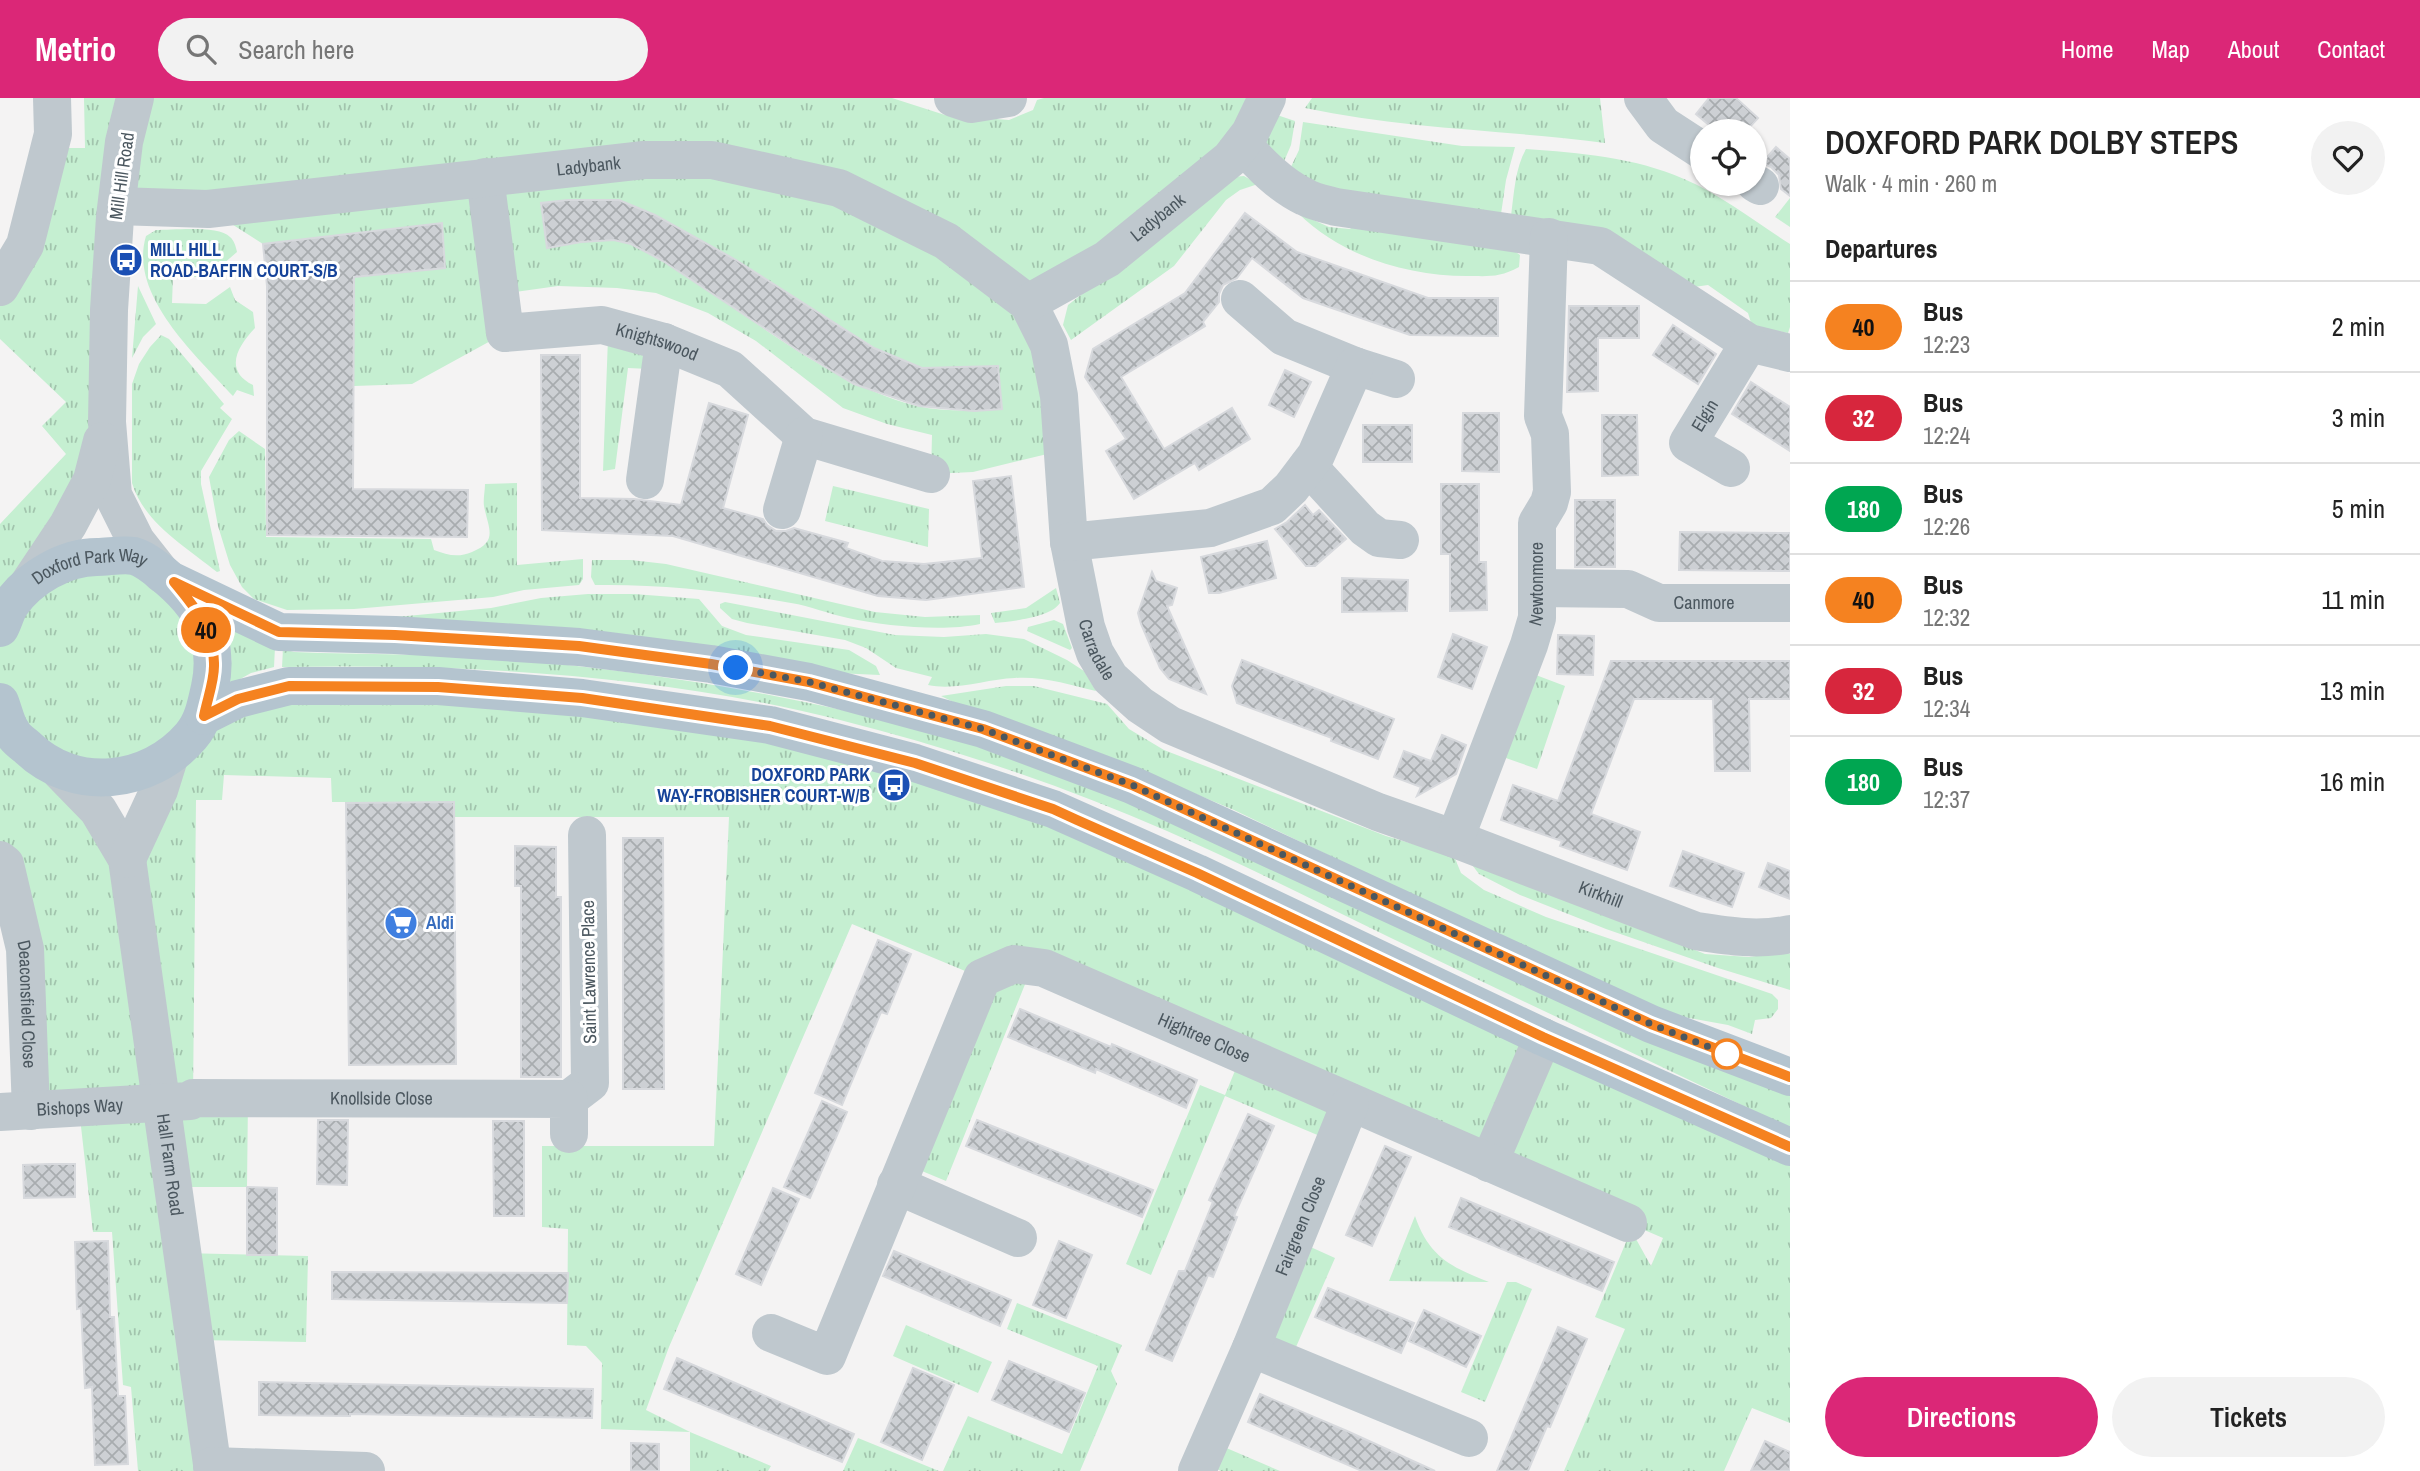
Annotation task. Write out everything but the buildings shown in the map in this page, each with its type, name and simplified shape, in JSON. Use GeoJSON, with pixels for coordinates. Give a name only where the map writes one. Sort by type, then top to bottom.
{"type":"FeatureCollection","features":[{"type":"Feature","properties":{"kind":"main road","name":"Doxford Park Way"},"geometry":{"type":"LineString","coordinates":[[10,607],[62,564],[90,557],[135,556],[168,578],[279,632],[395,635],[579,646],[711,664],[809,682],[983,729],[1132,785],[1651,1024],[1790,1077]]}},
{"type":"Feature","properties":{"kind":"main road","name":"Doxford Park Way"},"geometry":{"type":"LineString","coordinates":[[0,739],[50,765],[85,778],[122,778],[169,758],[192,734],[204,716],[214,668],[213,647],[199,611],[168,578]]}},
{"type":"Feature","properties":{"kind":"main road","name":"Doxford Park Way"},"geometry":{"type":"LineString","coordinates":[[204,716],[238,699],[289,686],[438,687],[582,698],[770,726],[915,763],[1053,809],[1197,873],[1543,1037],[1790,1147]]}},
{"type":"Feature","properties":{"kind":"main road"},"geometry":{"type":"LineString","coordinates":[[0,702],[12,733],[50,765]]}},
{"type":"Feature","properties":{"kind":"street"},"geometry":{"type":"LineString","coordinates":[[0,287],[25,245],[53,134],[52,98]]}},
{"type":"Feature","properties":{"kind":"street","name":"Mill Hill Road"},"geometry":{"type":"LineString","coordinates":[[135,98],[124,142],[117,206],[109,310],[107,422],[113,495],[136,541],[168,578]]}},
{"type":"Feature","properties":{"kind":"street"},"geometry":{"type":"LineString","coordinates":[[953,98],[971,104],[1008,98]]}},
{"type":"Feature","properties":{"kind":"street","name":"Ladybank"},"geometry":{"type":"LineString","coordinates":[[1028,303],[1107,259],[1230,159],[1251,133],[1267,98]]}},
{"type":"Feature","properties":{"kind":"street"},"geometry":{"type":"LineString","coordinates":[[1643,98],[1663,125],[1690,143]]}},
{"type":"Feature","properties":{"kind":"street"},"geometry":{"type":"LineString","coordinates":[[1242,144],[1279,180],[1305,197],[1336,207],[1601,246],[1749,343],[1790,354]]}},
{"type":"Feature","properties":{"kind":"street","name":"Ladybank"},"geometry":{"type":"LineString","coordinates":[[117,206],[208,209],[644,160],[712,160],[839,188],[946,241],[1028,303],[1049,345],[1059,396],[1069,541]]}},
{"type":"Feature","properties":{"kind":"street","name":"Knightswood"},"geometry":{"type":"LineString","coordinates":[[485,177],[505,333],[602,326],[664,342],[730,369],[804,436],[930,474]]}},
{"type":"Feature","properties":{"kind":"street","name":"Newtonmore"},"geometry":{"type":"LineString","coordinates":[[1455,839],[1537,618],[1537,523],[1552,492],[1550,434],[1543,416],[1549,237]]}},
{"type":"Feature","properties":{"kind":"street"},"geometry":{"type":"LineString","coordinates":[[1240,299],[1284,337],[1355,366],[1396,379]]}},
{"type":"Feature","properties":{"kind":"street"},"geometry":{"type":"LineString","coordinates":[[645,480],[664,342]]}},
{"type":"Feature","properties":{"kind":"street","name":"Elgin"},"geometry":{"type":"LineString","coordinates":[[1731,468],[1688,443],[1749,343]]}},
{"type":"Feature","properties":{"kind":"street"},"geometry":{"type":"LineString","coordinates":[[1069,541],[1210,528],[1272,506],[1292,488],[1316,455],[1355,366]]}},
{"type":"Feature","properties":{"kind":"street","name":"Mill Hill Road"},"geometry":{"type":"LineString","coordinates":[[10,607],[68,525],[92,480],[107,422]]}},
{"type":"Feature","properties":{"kind":"street"},"geometry":{"type":"LineString","coordinates":[[782,510],[804,436]]}},
{"type":"Feature","properties":{"kind":"street"},"geometry":{"type":"LineString","coordinates":[[1308,466],[1366,528],[1379,538],[1400,540]]}},
{"type":"Feature","properties":{"kind":"street","name":"Carradale"},"geometry":{"type":"LineString","coordinates":[[1069,541],[1086,626],[1095,653],[1110,678],[1140,705],[1170,726],[1378,812],[1418,825]]}},
{"type":"Feature","properties":{"kind":"street","name":"Canmore"},"geometry":{"type":"LineString","coordinates":[[1537,588],[1628,589],[1659,603],[1790,603]]}},
{"type":"Feature","properties":{"kind":"street"},"geometry":{"type":"LineString","coordinates":[[127,859],[159,790],[169,758]]}},
{"type":"Feature","properties":{"kind":"street","name":"Hall Farm Road"},"geometry":{"type":"LineString","coordinates":[[50,765],[98,810],[127,859],[213,1469]]}},
{"type":"Feature","properties":{"kind":"street","name":"Kirkhill"},"geometry":{"type":"LineString","coordinates":[[1418,825],[1696,931],[1737,937],[1774,938],[1790,934]]}},
{"type":"Feature","properties":{"kind":"street","name":"Saint Lawrence Place"},"geometry":{"type":"LineString","coordinates":[[569,1116],[590,1083],[587,835]]}},
{"type":"Feature","properties":{"kind":"street","name":"Deaconsfield Close"},"geometry":{"type":"LineString","coordinates":[[0,860],[5,864],[25,948],[15,1111]]}},
{"type":"Feature","properties":{"kind":"street","name":"Hightree Close"},"geometry":{"type":"LineString","coordinates":[[771,1333],[827,1356],[982,978],[1014,964],[1044,968],[1350,1104],[1628,1223]]}},
{"type":"Feature","properties":{"kind":"street"},"geometry":{"type":"LineString","coordinates":[[1489,1163],[1543,1037]]}},
{"type":"Feature","properties":{"kind":"street","name":"Knollside Close"},"geometry":{"type":"LineString","coordinates":[[160,1104],[190,1101],[193,1098],[569,1116]]}},
{"type":"Feature","properties":{"kind":"street","name":"Bishops Way"},"geometry":{"type":"LineString","coordinates":[[15,1111],[160,1104]]}},
{"type":"Feature","properties":{"kind":"street","name":"Fairgreen Close"},"geometry":{"type":"LineString","coordinates":[[1197,1471],[1251,1348],[1350,1104]]}},
{"type":"Feature","properties":{"kind":"street"},"geometry":{"type":"LineString","coordinates":[[896,1185],[1018,1238]]}},
{"type":"Feature","properties":{"kind":"street"},"geometry":{"type":"LineString","coordinates":[[1251,1348],[1469,1438]]}},
{"type":"Feature","properties":{"kind":"street"},"geometry":{"type":"LineString","coordinates":[[213,1469],[366,1471]]}},
{"type":"Feature","properties":{"kind":"green space"},"geometry":{"type":"Polygon","coordinates":[[[84,98],[892,98],[945,115],[1009,120],[1033,110],[1037,100],[1044,98],[1261,98],[1250,133],[1028,303],[1064,450],[973,472],[931,474],[932,435],[887,424],[843,408],[756,341],[708,313],[656,293],[617,288],[558,286],[501,294],[505,333],[412,384],[354,386],[354,277],[445,268],[442,223],[263,244],[208,209],[118,206],[108,414],[29,583],[135,556],[199,611],[204,715],[438,686],[916,763],[1790,1147],[1790,1423],[1752,1408],[1724,1471],[1564,1471],[1625,1329],[1595,1317],[1631,1230],[1651,1266],[1663,1238],[1351,1104],[1334,1142],[1225,1096],[1151,1275],[1126,1264],[1200,1085],[1225,1095],[1241,1056],[1032,967],[946,1181],[905,1164],[982,978],[852,924],[669,1347],[646,1410],[690,1432],[601,1429],[602,1363],[586,1346],[567,1345],[568,1229],[542,1227],[542,1146],[714,1146],[729,817],[454,817],[453,802],[332,802],[331,778],[224,775],[222,800],[196,800],[193,1098],[248,1099],[247,1187],[172,1187],[182,1253],[308,1256],[306,1342],[194,1340],[212,1466],[341,1471],[138,1471],[131,1387],[123,1385],[112,1232],[93,1232],[79,1109],[31,1111],[0,860],[0,524],[66,454],[42,426],[66,402],[0,339],[0,287],[50,148],[85,148],[84,98]],[[619,200],[541,203],[547,248],[599,239],[616,240],[640,247],[780,340],[860,385],[888,397],[927,408],[1002,409],[997,366],[922,368],[875,348],[736,260],[619,200]],[[122,778],[98,810],[127,858],[159,790],[122,778]]]}},
{"type":"Feature","properties":{"kind":"green space"},"geometry":{"type":"Polygon","coordinates":[[[1312,98],[1600,98],[1605,143],[1342,115],[1305,108],[1312,98]]]}},
{"type":"Feature","properties":{"kind":"green space"},"geometry":{"type":"Polygon","coordinates":[[[1274,114],[1295,121],[1291,145],[1282,166],[1264,141],[1274,114]]]}},
{"type":"Feature","properties":{"kind":"green space"},"geometry":{"type":"Polygon","coordinates":[[[1303,122],[1462,146],[1515,147],[1501,214],[1335,192],[1289,171],[1299,150],[1303,122]]]}},
{"type":"Feature","properties":{"kind":"green space"},"geometry":{"type":"Polygon","coordinates":[[[1526,149],[1626,161],[1690,182],[1690,196],[1716,196],[1738,209],[1790,244],[1788,333],[1752,326],[1748,313],[1708,285],[1694,287],[1511,216],[1522,156],[1526,149]]]}},
{"type":"Feature","properties":{"kind":"green space"},"geometry":{"type":"Polygon","coordinates":[[[1244,176],[1258,184],[1240,190],[1226,200],[1174,266],[1071,340],[1063,325],[1068,305],[1232,177],[1244,176]]]}},
{"type":"Feature","properties":{"kind":"green space"},"geometry":{"type":"Polygon","coordinates":[[[1790,198],[1790,227],[1775,217],[1790,198]]]}},
{"type":"Feature","properties":{"kind":"green space"},"geometry":{"type":"Polygon","coordinates":[[[1298,213],[1329,227],[1350,229],[1357,222],[1513,250],[1520,255],[1519,267],[1499,275],[1481,276],[1444,275],[1398,267],[1376,261],[1334,241],[1298,213]]]}},
{"type":"Feature","properties":{"kind":"green space"},"geometry":{"type":"Polygon","coordinates":[[[156,230],[216,231],[233,240],[237,252],[208,277],[173,277],[172,303],[206,304],[230,287],[235,300],[253,312],[255,328],[243,342],[236,365],[238,372],[253,385],[254,396],[237,390],[233,396],[185,343],[156,302],[147,280],[143,258],[146,236],[156,230]]]}},
{"type":"Feature","properties":{"kind":"green space"},"geometry":{"type":"Polygon","coordinates":[[[138,286],[156,324],[143,337],[132,358],[138,286]]]}},
{"type":"Feature","properties":{"kind":"green space"},"geometry":{"type":"Polygon","coordinates":[[[161,335],[169,339],[224,404],[220,408],[232,419],[201,471],[201,484],[220,571],[217,572],[156,522],[138,497],[132,483],[132,384],[139,364],[161,335]]]}},
{"type":"Feature","properties":{"kind":"green space"},"geometry":{"type":"Polygon","coordinates":[[[608,338],[636,342],[649,369],[628,368],[615,469],[603,471],[608,338]]]}},
{"type":"Feature","properties":{"kind":"green space"},"geometry":{"type":"Polygon","coordinates":[[[239,431],[265,449],[266,537],[431,539],[434,550],[462,555],[480,548],[489,538],[484,503],[485,484],[517,483],[517,565],[583,559],[583,579],[579,585],[524,590],[493,597],[354,609],[287,610],[254,599],[242,587],[230,565],[218,526],[209,477],[229,440],[239,431]]]}},
{"type":"Feature","properties":{"kind":"green space"},"geometry":{"type":"Polygon","coordinates":[[[833,486],[929,509],[928,547],[825,521],[833,486]]]}},
{"type":"Feature","properties":{"kind":"green space"},"geometry":{"type":"Polygon","coordinates":[[[592,560],[631,560],[666,564],[875,612],[925,617],[980,615],[980,624],[949,628],[896,626],[848,618],[798,604],[742,595],[669,587],[595,585],[591,577],[592,560]]]}},
{"type":"Feature","properties":{"kind":"green space"},"geometry":{"type":"Polygon","coordinates":[[[1056,588],[1060,603],[1055,608],[1030,618],[995,623],[991,613],[1026,608],[1056,588]]]}},
{"type":"Feature","properties":{"kind":"green space"},"geometry":{"type":"Polygon","coordinates":[[[588,594],[699,599],[722,626],[746,635],[849,650],[876,666],[880,675],[813,672],[306,621],[491,608],[541,598],[588,594]]]}},
{"type":"Feature","properties":{"kind":"green space"},"geometry":{"type":"Polygon","coordinates":[[[725,602],[895,635],[944,637],[986,634],[1024,639],[1084,671],[1096,691],[1036,678],[1004,679],[949,687],[928,685],[932,677],[896,668],[866,648],[845,640],[732,619],[720,608],[720,604],[725,602]]]}},
{"type":"Feature","properties":{"kind":"green space"},"geometry":{"type":"Polygon","coordinates":[[[1054,620],[1063,624],[1072,648],[1070,650],[1027,631],[1028,627],[1054,620]]]}},
{"type":"Feature","properties":{"kind":"green space"},"geometry":{"type":"Polygon","coordinates":[[[225,627],[275,647],[274,667],[251,673],[226,687],[231,657],[225,627]]]}},
{"type":"Feature","properties":{"kind":"green space"},"geometry":{"type":"Polygon","coordinates":[[[283,649],[294,652],[506,659],[605,669],[751,692],[849,712],[983,748],[1123,797],[1790,1094],[1790,1128],[1195,844],[1087,798],[965,755],[840,720],[702,692],[633,682],[493,670],[282,667],[283,649]]]}},
{"type":"Feature","properties":{"kind":"green space"},"geometry":{"type":"Polygon","coordinates":[[[1520,669],[1565,686],[1537,769],[1489,752],[1520,669]]]}},
{"type":"Feature","properties":{"kind":"green space"},"geometry":{"type":"Polygon","coordinates":[[[1006,686],[1034,686],[1107,704],[1129,729],[1164,750],[1386,836],[1454,856],[1461,873],[1484,890],[1546,917],[1772,994],[1778,1000],[1778,1009],[1771,1018],[1755,1020],[1752,1034],[1728,1025],[1656,1012],[1234,810],[1124,764],[984,717],[941,696],[1006,686]]]}},
{"type":"Feature","properties":{"kind":"green space"},"geometry":{"type":"Polygon","coordinates":[[[1466,857],[1705,954],[1749,957],[1786,952],[1790,954],[1790,990],[1606,929],[1520,895],[1479,874],[1466,857]]]}},
{"type":"Feature","properties":{"kind":"green space"},"geometry":{"type":"Polygon","coordinates":[[[1415,1216],[1427,1242],[1443,1259],[1489,1282],[1389,1281],[1415,1216]]]}},
{"type":"Feature","properties":{"kind":"green space"},"geometry":{"type":"Polygon","coordinates":[[[1295,1240],[1335,1258],[1289,1363],[1251,1348],[1295,1240]]]}},
{"type":"Feature","properties":{"kind":"green space"},"geometry":{"type":"Polygon","coordinates":[[[1507,1282],[1516,1282],[1532,1289],[1485,1402],[1461,1392],[1507,1282]]]}},
{"type":"Feature","properties":{"kind":"green space"},"geometry":{"type":"Polygon","coordinates":[[[1017,1303],[1122,1345],[1111,1371],[1117,1384],[1080,1471],[943,1471],[968,1416],[1062,1454],[1098,1366],[1007,1329],[1017,1303]]]}},
{"type":"Feature","properties":{"kind":"green space"},"geometry":{"type":"Polygon","coordinates":[[[906,1325],[992,1362],[978,1393],[893,1356],[906,1325]]]}},
{"type":"Feature","properties":{"kind":"green space"},"geometry":{"type":"Polygon","coordinates":[[[690,1432],[771,1466],[768,1471],[690,1471],[690,1432]]]}},
{"type":"Feature","properties":{"kind":"green space"},"geometry":{"type":"Polygon","coordinates":[[[858,1438],[939,1471],[843,1471],[858,1438]]]}},
{"type":"Feature","properties":{"kind":"green space"},"geometry":{"type":"Polygon","coordinates":[[[1210,1441],[1280,1471],[1221,1471],[1201,1462],[1210,1441]]]}},
{"type":"Feature","properties":{"kind":"bus line","name":"40"},"geometry":{"type":"LineString","coordinates":[[1790,1077],[1651,1024],[1132,785],[983,729],[809,682],[711,664],[579,646],[395,635],[279,632],[174,582],[199,611],[213,647],[214,668],[204,716],[238,699],[289,686],[438,687],[582,698],[770,726],[915,763],[1053,809],[1197,873],[1543,1037],[1790,1147]]}},
{"type":"Feature","properties":{"kind":"place","name":"MILL HILL ROAD-BAFFIN COURT-S/B"},"geometry":{"type":"Point","coordinates":[126,260]}},
{"type":"Feature","properties":{"kind":"place","name":"DOXFORD PARK WAY-FROBISHER COURT-W/B"},"geometry":{"type":"Point","coordinates":[894,785]}},
{"type":"Feature","properties":{"kind":"place","name":"Aldi"},"geometry":{"type":"Point","coordinates":[401,923]}},
{"type":"Feature","properties":{"kind":"route"},"geometry":{"type":"LineString","coordinates":[[736,668],[809,682],[983,729],[1132,785],[1651,1024],[1737,1058],[1727,1054]]}}]}
